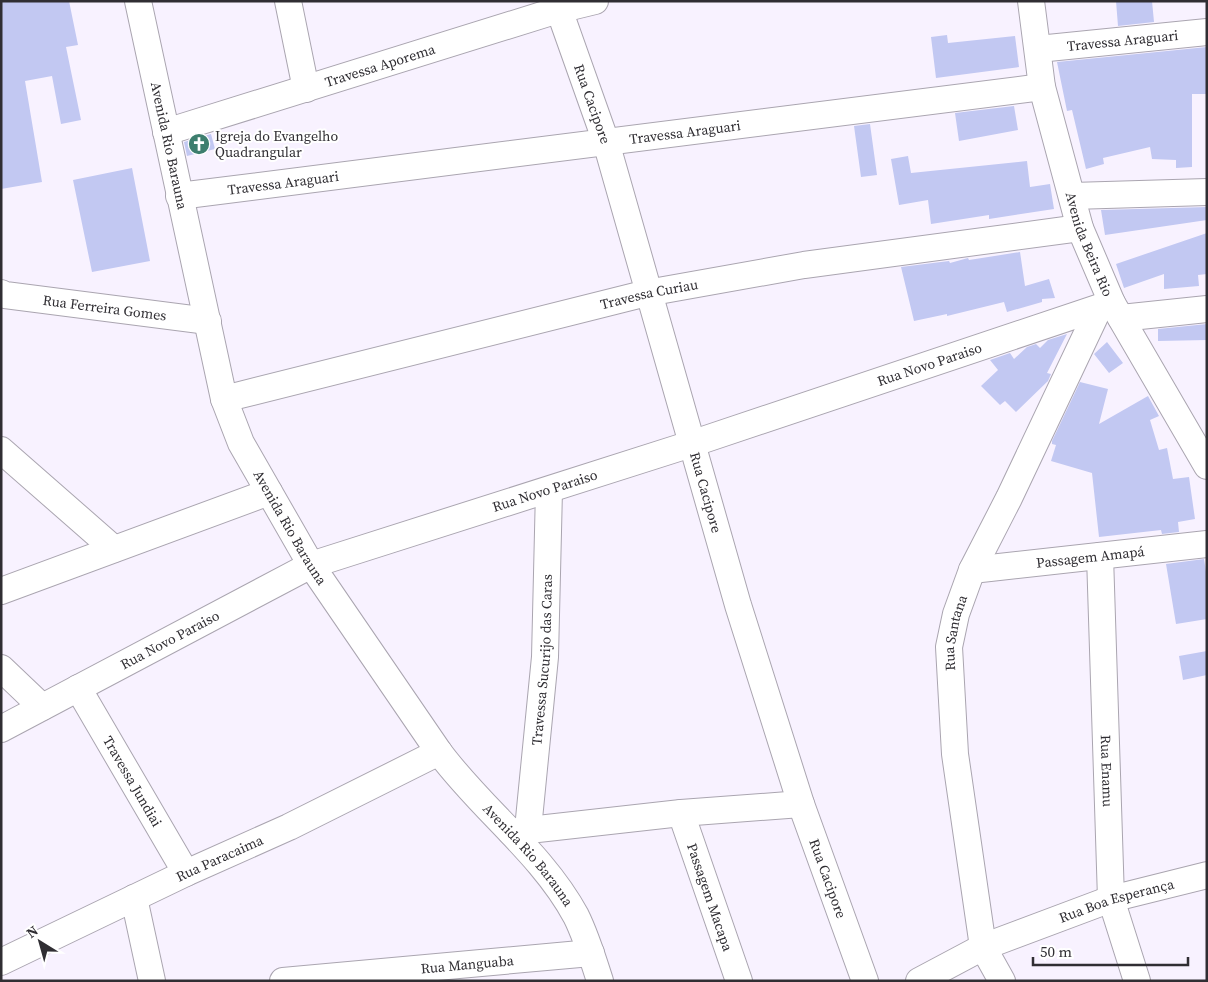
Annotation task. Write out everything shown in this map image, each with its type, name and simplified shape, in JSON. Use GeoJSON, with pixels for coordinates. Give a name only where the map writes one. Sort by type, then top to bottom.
{"type":"FeatureCollection","features":[{"type":"Feature","properties":{"kind":"street","name":"Avenida Rio Barauna"},"geometry":{"type":"LineString","coordinates":[[138,1],[224,399],[240,443],[311,565],[454,773],[520,830],[576,917],[591,952],[600,981]]}},
{"type":"Feature","properties":{"kind":"street"},"geometry":{"type":"LineString","coordinates":[[288,1],[306,89]]}},
{"type":"Feature","properties":{"kind":"street","name":"Travessa Aporema"},"geometry":{"type":"LineString","coordinates":[[166,132],[306,89],[557,6],[595,1]]}},
{"type":"Feature","properties":{"kind":"street","name":"Avenida Beira Rio"},"geometry":{"type":"LineString","coordinates":[[1031,1],[1042,87],[1080,228],[1111,310],[1207,466]]}},
{"type":"Feature","properties":{"kind":"street","name":"Rua Cacipore"},"geometry":{"type":"LineString","coordinates":[[557,6],[606,142],[647,293],[741,614],[801,804],[865,981]]}},
{"type":"Feature","properties":{"kind":"street","name":"Travessa Araguari"},"geometry":{"type":"LineString","coordinates":[[1038,49],[1207,32]]}},
{"type":"Feature","properties":{"kind":"street","name":"Travessa Araguari"},"geometry":{"type":"LineString","coordinates":[[180,196],[1042,87]]}},
{"type":"Feature","properties":{"kind":"street"},"geometry":{"type":"LineString","coordinates":[[1072,196],[1207,192]]}},
{"type":"Feature","properties":{"kind":"street","name":"Travessa Curiau"},"geometry":{"type":"LineString","coordinates":[[224,399],[647,293],[804,266],[1080,228]]}},
{"type":"Feature","properties":{"kind":"street","name":"Rua Ferreira Gomes"},"geometry":{"type":"LineString","coordinates":[[2,296],[208,321]]}},
{"type":"Feature","properties":{"kind":"street","name":"Rua Novo Paraiso"},"geometry":{"type":"LineString","coordinates":[[1,729],[311,565],[1111,310],[1207,309]]}},
{"type":"Feature","properties":{"kind":"street","name":"Rua Santana"},"geometry":{"type":"LineString","coordinates":[[1002,981],[983,948],[954,754],[949,647],[956,614],[972,570],[1111,310]]}},
{"type":"Feature","properties":{"kind":"street"},"geometry":{"type":"LineString","coordinates":[[1,450],[114,549]]}},
{"type":"Feature","properties":{"kind":"street","name":"Travessa Sucurijo das Caras"},"geometry":{"type":"LineString","coordinates":[[520,830],[545,656],[549,490]]}},
{"type":"Feature","properties":{"kind":"street"},"geometry":{"type":"LineString","coordinates":[[1,591],[269,492]]}},
{"type":"Feature","properties":{"kind":"street","name":"Passagem Amapá"},"geometry":{"type":"LineString","coordinates":[[972,570],[1207,544]]}},
{"type":"Feature","properties":{"kind":"street","name":"Rua Enamu"},"geometry":{"type":"LineString","coordinates":[[1100,556],[1111,900],[1137,981]]}},
{"type":"Feature","properties":{"kind":"street"},"geometry":{"type":"LineString","coordinates":[[1,668],[42,707]]}},
{"type":"Feature","properties":{"kind":"street","name":"Travessa Jundiai"},"geometry":{"type":"LineString","coordinates":[[78,688],[186,873]]}},
{"type":"Feature","properties":{"kind":"street","name":"Rua Paracaima"},"geometry":{"type":"LineString","coordinates":[[1,962],[186,873],[289,827],[439,752]]}},
{"type":"Feature","properties":{"kind":"street"},"geometry":{"type":"LineString","coordinates":[[520,830],[801,804]]}},
{"type":"Feature","properties":{"kind":"street","name":"Passagem Macapa"},"geometry":{"type":"LineString","coordinates":[[681,814],[740,981]]}},
{"type":"Feature","properties":{"kind":"street","name":"Rua Boa Esperança"},"geometry":{"type":"LineString","coordinates":[[919,981],[983,948],[1111,900],[1207,875]]}},
{"type":"Feature","properties":{"kind":"street"},"geometry":{"type":"LineString","coordinates":[[134,898],[152,981]]}},
{"type":"Feature","properties":{"kind":"street","name":"Rua Manguaba"},"geometry":{"type":"LineString","coordinates":[[283,981],[591,952]]}},
{"type":"Feature","properties":{"kind":"building"},"geometry":{"type":"Polygon","coordinates":[[[1,1],[69,1],[78,45],[66,47],[81,120],[61,124],[52,76],[25,81],[42,182],[1,189],[1,1]]]}},
{"type":"Feature","properties":{"kind":"building"},"geometry":{"type":"Polygon","coordinates":[[[1116,1],[1152,1],[1154,22],[1118,26],[1116,1]]]}},
{"type":"Feature","properties":{"kind":"building"},"geometry":{"type":"Polygon","coordinates":[[[947,35],[948,43],[1015,36],[1019,67],[936,78],[931,37],[947,35]]]}},
{"type":"Feature","properties":{"kind":"building"},"geometry":{"type":"Polygon","coordinates":[[[1207,47],[1207,94],[1192,94],[1192,167],[1176,168],[1176,160],[1152,159],[1150,147],[1103,158],[1104,164],[1086,169],[1072,110],[1067,111],[1057,62],[1207,47]]]}},
{"type":"Feature","properties":{"kind":"building"},"geometry":{"type":"Polygon","coordinates":[[[1014,106],[1018,130],[959,141],[955,113],[1014,106]]]}},
{"type":"Feature","properties":{"kind":"building"},"geometry":{"type":"Polygon","coordinates":[[[870,124],[877,175],[861,177],[854,126],[870,124]]]}},
{"type":"Feature","properties":{"kind":"building","name":"Igreja do Evangelho Quadrangular"},"geometry":{"type":"Polygon","coordinates":[[[211,134],[215,149],[187,156],[184,142],[211,134]]]}},
{"type":"Feature","properties":{"kind":"building"},"geometry":{"type":"Polygon","coordinates":[[[908,156],[911,173],[1027,161],[1030,187],[1050,184],[1054,209],[989,219],[989,215],[931,224],[928,200],[899,205],[891,159],[908,156]]]}},
{"type":"Feature","properties":{"kind":"building"},"geometry":{"type":"Polygon","coordinates":[[[132,168],[150,261],[92,272],[73,180],[132,168]]]}},
{"type":"Feature","properties":{"kind":"building"},"geometry":{"type":"Polygon","coordinates":[[[1207,207],[1207,220],[1105,235],[1101,210],[1207,207]]]}},
{"type":"Feature","properties":{"kind":"building"},"geometry":{"type":"Polygon","coordinates":[[[1207,233],[1207,274],[1198,275],[1199,286],[1164,289],[1164,274],[1124,288],[1116,264],[1207,233]]]}},
{"type":"Feature","properties":{"kind":"building"},"geometry":{"type":"Polygon","coordinates":[[[1020,252],[1025,286],[1049,279],[1055,298],[1042,299],[1042,302],[1007,312],[1004,302],[947,316],[947,314],[914,321],[901,267],[949,261],[950,263],[968,258],[969,260],[1020,252]]]}},
{"type":"Feature","properties":{"kind":"building"},"geometry":{"type":"Polygon","coordinates":[[[1207,324],[1207,340],[1158,341],[1158,329],[1207,324]]]}},
{"type":"Feature","properties":{"kind":"building"},"geometry":{"type":"Polygon","coordinates":[[[1067,334],[1047,373],[1051,374],[1048,381],[1016,412],[1005,401],[1000,405],[981,386],[998,370],[990,360],[1010,353],[1014,359],[1027,347],[1036,344],[1040,348],[1048,340],[1067,334]]]}},
{"type":"Feature","properties":{"kind":"building"},"geometry":{"type":"Polygon","coordinates":[[[1107,342],[1123,363],[1109,373],[1094,354],[1107,342]]]}},
{"type":"Feature","properties":{"kind":"building"},"geometry":{"type":"Polygon","coordinates":[[[1080,382],[1108,389],[1099,424],[1148,396],[1159,416],[1150,420],[1159,450],[1167,448],[1173,479],[1189,477],[1195,519],[1178,522],[1179,532],[1162,534],[1161,530],[1099,537],[1092,473],[1051,461],[1056,445],[1052,444],[1052,441],[1080,382]]]}},
{"type":"Feature","properties":{"kind":"building"},"geometry":{"type":"Polygon","coordinates":[[[1204,559],[1207,578],[1207,619],[1176,624],[1166,564],[1204,559]]]}},
{"type":"Feature","properties":{"kind":"building"},"geometry":{"type":"Polygon","coordinates":[[[1207,651],[1207,675],[1183,680],[1179,656],[1207,651]]]}},
{"type":"Feature","properties":{"kind":"place","name":"Igreja do Evangelho Quadrangular"},"geometry":{"type":"Point","coordinates":[199,144]}}]}
